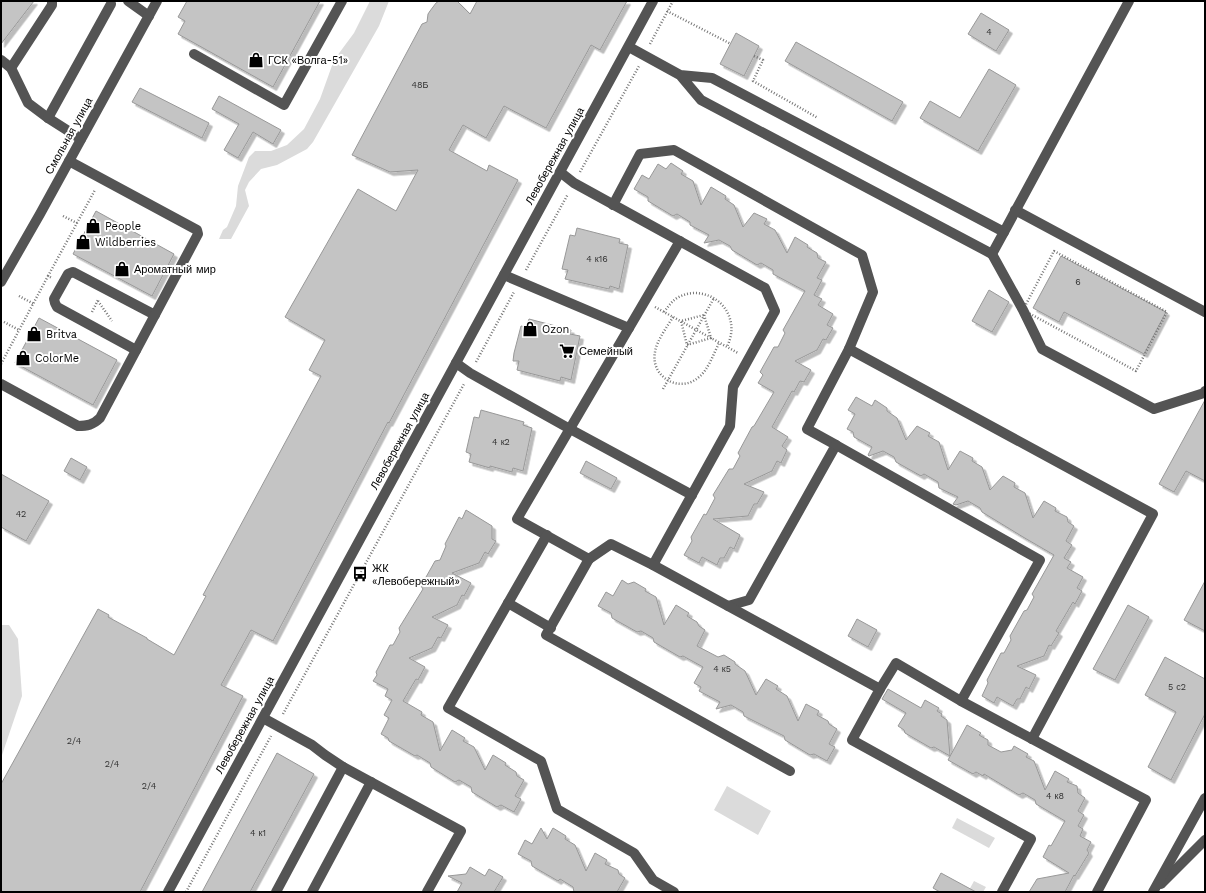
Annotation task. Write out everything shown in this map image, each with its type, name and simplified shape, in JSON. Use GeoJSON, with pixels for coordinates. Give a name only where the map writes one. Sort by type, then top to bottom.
{"type":"FeatureCollection","features":[{"type":"Feature","properties":{"kind":"street"},"geometry":{"type":"LineString","coordinates":[[11,68],[52,5],[52,1]]}},
{"type":"Feature","properties":{"kind":"street"},"geometry":{"type":"LineString","coordinates":[[128,1],[149,16]]}},
{"type":"Feature","properties":{"kind":"street","name":"Смольная улица"},"geometry":{"type":"LineString","coordinates":[[1,282],[157,1]]}},
{"type":"Feature","properties":{"kind":"street"},"geometry":{"type":"LineString","coordinates":[[194,54],[284,105],[342,1]]}},
{"type":"Feature","properties":{"kind":"street"},"geometry":{"type":"LineString","coordinates":[[992,254],[1129,1]]}},
{"type":"Feature","properties":{"kind":"street","name":"Левобережная улица"},"geometry":{"type":"LineString","coordinates":[[168,892],[653,2]]}},
{"type":"Feature","properties":{"kind":"street"},"geometry":{"type":"LineString","coordinates":[[48,118],[112,4]]}},
{"type":"Feature","properties":{"kind":"street"},"geometry":{"type":"LineString","coordinates":[[629,47],[680,75],[701,100],[992,254],[1042,348],[1154,409],[1204,393],[1205,391]]}},
{"type":"Feature","properties":{"kind":"street"},"geometry":{"type":"LineString","coordinates":[[1,60],[11,68],[28,103],[81,139]]}},
{"type":"Feature","properties":{"kind":"street"},"geometry":{"type":"LineString","coordinates":[[680,75],[712,78],[1004,232]]}},
{"type":"Feature","properties":{"kind":"street"},"geometry":{"type":"LineString","coordinates":[[613,205],[640,154],[674,150],[862,255],[873,292],[849,349],[807,429],[1040,560],[961,701]]}},
{"type":"Feature","properties":{"kind":"street"},"geometry":{"type":"LineString","coordinates":[[1,384],[78,426],[91,424],[100,418],[198,234],[197,230],[69,161]]}},
{"type":"Feature","properties":{"kind":"street"},"geometry":{"type":"LineString","coordinates":[[560,172],[574,183],[765,288],[775,311],[733,387],[730,426],[653,564]]}},
{"type":"Feature","properties":{"kind":"street"},"geometry":{"type":"LineString","coordinates":[[1015,210],[1205,312]]}},
{"type":"Feature","properties":{"kind":"street"},"geometry":{"type":"LineString","coordinates":[[589,559],[517,519],[680,241]]}},
{"type":"Feature","properties":{"kind":"street"},"geometry":{"type":"LineString","coordinates":[[136,350],[56,305],[54,299],[68,274],[73,272],[155,315]]}},
{"type":"Feature","properties":{"kind":"street"},"geometry":{"type":"LineString","coordinates":[[504,275],[629,328]]}},
{"type":"Feature","properties":{"kind":"street"},"geometry":{"type":"LineString","coordinates":[[849,349],[1154,514],[1032,739]]}},
{"type":"Feature","properties":{"kind":"street"},"geometry":{"type":"LineString","coordinates":[[456,363],[470,374],[692,495]]}},
{"type":"Feature","properties":{"kind":"street"},"geometry":{"type":"LineString","coordinates":[[728,606],[749,600],[836,445]]}},
{"type":"Feature","properties":{"kind":"street"},"geometry":{"type":"LineString","coordinates":[[547,535],[448,708],[540,762],[557,809],[634,853],[653,880],[674,892]]}},
{"type":"Feature","properties":{"kind":"street"},"geometry":{"type":"LineString","coordinates":[[790,771],[546,635],[589,559],[611,544],[653,564],[880,689]]}},
{"type":"Feature","properties":{"kind":"street"},"geometry":{"type":"LineString","coordinates":[[508,603],[551,628]]}},
{"type":"Feature","properties":{"kind":"street"},"geometry":{"type":"LineString","coordinates":[[1002,892],[1031,839],[852,740],[896,663],[961,701],[1146,800],[1097,892]]}},
{"type":"Feature","properties":{"kind":"street"},"geometry":{"type":"LineString","coordinates":[[263,718],[312,745],[343,767],[461,831],[427,892]]}},
{"type":"Feature","properties":{"kind":"street"},"geometry":{"type":"LineString","coordinates":[[276,892],[343,767]]}},
{"type":"Feature","properties":{"kind":"street"},"geometry":{"type":"LineString","coordinates":[[312,892],[371,782]]}},
{"type":"Feature","properties":{"kind":"street"},"geometry":{"type":"LineString","coordinates":[[1153,892],[1205,798]]}},
{"type":"Feature","properties":{"kind":"street"},"geometry":{"type":"LineString","coordinates":[[1153,892],[1205,840]]}},
{"type":"Feature","properties":{"kind":"path"},"geometry":{"type":"LineString","coordinates":[[186,892],[645,55],[673,1]]}},
{"type":"Feature","properties":{"kind":"path"},"geometry":{"type":"LineString","coordinates":[[653,2],[731,44]]}},
{"type":"Feature","properties":{"kind":"path"},"geometry":{"type":"LineString","coordinates":[[754,56],[763,60],[753,81],[821,119]]}},
{"type":"Feature","properties":{"kind":"path"},"geometry":{"type":"LineString","coordinates":[[1,364],[101,178]]}},
{"type":"Feature","properties":{"kind":"path"},"geometry":{"type":"LineString","coordinates":[[63,216],[77,223]]}},
{"type":"Feature","properties":{"kind":"path"},"geometry":{"type":"LineString","coordinates":[[1054,251],[1167,312],[1136,371],[1023,310],[1054,251]]}},
{"type":"Feature","properties":{"kind":"path"},"geometry":{"type":"LineString","coordinates":[[48,276],[63,284]]}},
{"type":"Feature","properties":{"kind":"path"},"geometry":{"type":"LineString","coordinates":[[86,323],[105,288]]}},
{"type":"Feature","properties":{"kind":"path"},"geometry":{"type":"LineString","coordinates":[[664,312],[677,298],[686,294],[704,294],[714,298],[724,307],[730,320],[732,329],[731,338],[727,347]]}},
{"type":"Feature","properties":{"kind":"path"},"geometry":{"type":"LineString","coordinates":[[19,296],[34,304]]}},
{"type":"Feature","properties":{"kind":"path"},"geometry":{"type":"LineString","coordinates":[[663,389],[714,298]]}},
{"type":"Feature","properties":{"kind":"path"},"geometry":{"type":"LineString","coordinates":[[645,301],[749,359]]}},
{"type":"Feature","properties":{"kind":"path"},"geometry":{"type":"LineString","coordinates":[[681,321],[704,315]]}},
{"type":"Feature","properties":{"kind":"path"},"geometry":{"type":"LineString","coordinates":[[704,315],[711,338]]}},
{"type":"Feature","properties":{"kind":"path"},"geometry":{"type":"LineString","coordinates":[[673,317],[657,344],[654,359],[655,366],[659,373],[668,381],[678,384],[686,384],[700,377],[719,343]]}},
{"type":"Feature","properties":{"kind":"path"},"geometry":{"type":"LineString","coordinates":[[681,321],[688,345]]}},
{"type":"Feature","properties":{"kind":"path"},"geometry":{"type":"LineString","coordinates":[[4,322],[19,330]]}},
{"type":"Feature","properties":{"kind":"path"},"geometry":{"type":"LineString","coordinates":[[688,345],[711,338]]}},
{"type":"Feature","properties":{"kind":"shaded area"},"geometry":{"type":"Polygon","coordinates":[[[370,1],[389,1],[379,26],[313,142],[307,149],[277,165],[261,169],[249,182],[245,190],[249,206],[231,239],[219,239],[223,230],[227,227],[236,206],[238,186],[249,157],[255,151],[271,151],[287,145],[304,129],[320,99],[334,60],[354,33],[370,1]]]}},
{"type":"Feature","properties":{"kind":"shaded area"},"geometry":{"type":"Polygon","coordinates":[[[1,625],[9,625],[18,639],[22,696],[1,758],[1,625]]]}},
{"type":"Feature","properties":{"kind":"shaded area"},"geometry":{"type":"Polygon","coordinates":[[[727,786],[771,811],[758,835],[714,810],[727,786]]]}},
{"type":"Feature","properties":{"kind":"shaded area"},"geometry":{"type":"Polygon","coordinates":[[[957,818],[995,838],[989,848],[952,828],[957,818]]]}},
{"type":"Feature","properties":{"kind":"shaded area"},"geometry":{"type":"Polygon","coordinates":[[[974,881],[986,887],[983,892],[968,892],[974,881]]]}},
{"type":"Feature","properties":{"kind":"building"},"geometry":{"type":"Polygon","coordinates":[[[1,1],[34,1],[1,44],[1,1]]]}},
{"type":"Feature","properties":{"kind":"building","name":"ГСК «Волга-51»"},"geometry":{"type":"Polygon","coordinates":[[[187,1],[320,1],[273,87],[178,34],[185,21],[178,17],[187,1]]]}},
{"type":"Feature","properties":{"kind":"building"},"geometry":{"type":"Polygon","coordinates":[[[439,1],[457,1],[470,14],[477,1],[627,1],[600,50],[591,45],[546,128],[504,106],[486,138],[463,125],[449,150],[487,171],[489,165],[518,180],[389,423],[388,422],[273,641],[251,630],[221,685],[243,696],[140,892],[1,892],[1,784],[98,609],[109,615],[108,617],[147,638],[174,655],[206,596],[203,595],[321,376],[309,370],[325,340],[285,317],[358,189],[396,211],[418,170],[390,172],[352,155],[422,24],[427,22],[428,14],[439,1]]]}},
{"type":"Feature","properties":{"kind":"building"},"geometry":{"type":"Polygon","coordinates":[[[981,13],[1009,30],[996,51],[968,34],[981,13]]]}},
{"type":"Feature","properties":{"kind":"building"},"geometry":{"type":"Polygon","coordinates":[[[736,33],[759,46],[744,76],[720,64],[736,33]]]}},
{"type":"Feature","properties":{"kind":"building"},"geometry":{"type":"Polygon","coordinates":[[[796,42],[903,102],[892,121],[785,61],[796,42]]]}},
{"type":"Feature","properties":{"kind":"building"},"geometry":{"type":"Polygon","coordinates":[[[989,69],[1016,85],[978,151],[920,118],[930,101],[960,118],[989,69]]]}},
{"type":"Feature","properties":{"kind":"building"},"geometry":{"type":"Polygon","coordinates":[[[140,88],[209,123],[202,138],[132,102],[140,88]]]}},
{"type":"Feature","properties":{"kind":"building"},"geometry":{"type":"Polygon","coordinates":[[[219,96],[281,130],[273,144],[253,132],[238,158],[224,150],[239,124],[212,109],[219,96]]]}},
{"type":"Feature","properties":{"kind":"building"},"geometry":{"type":"Polygon","coordinates":[[[671,163],[683,171],[681,174],[693,181],[701,205],[711,187],[726,196],[725,199],[734,205],[743,227],[754,213],[767,219],[764,224],[775,230],[787,253],[795,237],[817,253],[818,258],[826,262],[817,278],[822,280],[814,295],[822,299],[818,305],[833,314],[827,325],[833,328],[826,340],[823,339],[817,350],[795,361],[811,370],[804,382],[800,381],[794,392],[792,391],[772,427],[788,437],[782,446],[787,450],[781,463],[777,461],[772,471],[744,484],[764,492],[757,504],[754,504],[748,516],[713,519],[740,535],[734,549],[730,547],[724,558],[720,558],[717,565],[702,557],[699,563],[684,555],[692,541],[691,537],[704,514],[706,515],[715,498],[713,495],[729,469],[733,469],[740,456],[738,453],[774,392],[758,383],[763,375],[760,372],[774,347],[778,347],[785,333],[783,330],[805,291],[773,274],[773,270],[761,263],[757,265],[732,250],[730,246],[719,240],[704,243],[709,235],[690,225],[690,222],[677,214],[673,216],[648,201],[648,197],[634,189],[642,175],[649,179],[658,164],[666,169],[671,163]]]}},
{"type":"Feature","properties":{"kind":"building"},"geometry":{"type":"Polygon","coordinates":[[[96,211],[174,254],[152,296],[73,254],[96,211]]]}},
{"type":"Feature","properties":{"kind":"building"},"geometry":{"type":"Polygon","coordinates":[[[577,228],[620,239],[619,243],[628,245],[619,289],[610,286],[609,289],[565,279],[568,270],[562,269],[570,235],[575,236],[577,228]]]}},
{"type":"Feature","properties":{"kind":"building"},"geometry":{"type":"Polygon","coordinates":[[[1061,256],[1166,312],[1144,354],[1064,312],[1059,322],[1033,308],[1061,256]]]}},
{"type":"Feature","properties":{"kind":"building"},"geometry":{"type":"Polygon","coordinates":[[[989,290],[1009,302],[992,332],[972,321],[989,290]]]}},
{"type":"Feature","properties":{"kind":"building"},"geometry":{"type":"Polygon","coordinates":[[[39,318],[117,360],[93,405],[15,363],[39,318]]]}},
{"type":"Feature","properties":{"kind":"building"},"geometry":{"type":"Polygon","coordinates":[[[529,319],[571,330],[570,334],[580,336],[571,380],[561,377],[560,381],[517,370],[519,361],[513,361],[514,353],[521,326],[526,327],[529,319]]]}},
{"type":"Feature","properties":{"kind":"building"},"geometry":{"type":"Polygon","coordinates":[[[856,397],[872,406],[875,400],[887,408],[887,411],[897,418],[906,440],[917,426],[930,433],[928,436],[939,442],[948,470],[960,451],[973,458],[972,461],[982,467],[990,490],[1003,476],[1015,483],[1014,487],[1025,493],[1033,518],[1044,501],[1056,508],[1055,511],[1067,517],[1068,522],[1074,526],[1066,541],[1072,545],[1064,558],[1071,562],[1067,568],[1083,577],[1077,588],[1082,591],[1075,604],[1073,602],[1056,631],[1059,633],[1051,646],[1049,645],[1044,656],[1017,666],[1036,675],[1029,689],[1026,687],[1020,699],[1017,699],[1013,706],[997,697],[994,703],[982,696],[988,683],[987,680],[1001,653],[1004,653],[1011,640],[1010,636],[1024,611],[1027,610],[1034,597],[1032,594],[1054,555],[982,512],[980,508],[968,501],[956,505],[953,504],[958,497],[939,488],[938,482],[924,474],[921,476],[896,462],[894,457],[883,451],[869,456],[868,455],[872,447],[854,437],[853,432],[847,429],[855,414],[848,410],[856,397]]]}},
{"type":"Feature","properties":{"kind":"building"},"geometry":{"type":"Polygon","coordinates":[[[1205,400],[1205,481],[1186,471],[1174,492],[1159,484],[1205,400]]]}},
{"type":"Feature","properties":{"kind":"building"},"geometry":{"type":"Polygon","coordinates":[[[481,410],[524,422],[523,425],[532,428],[523,471],[513,468],[512,472],[469,462],[471,454],[466,452],[474,417],[479,418],[481,410]]]}},
{"type":"Feature","properties":{"kind":"building"},"geometry":{"type":"Polygon","coordinates":[[[71,458],[87,467],[80,480],[64,471],[71,458]]]}},
{"type":"Feature","properties":{"kind":"building"},"geometry":{"type":"Polygon","coordinates":[[[586,461],[617,478],[611,489],[580,473],[586,461]]]}},
{"type":"Feature","properties":{"kind":"building"},"geometry":{"type":"Polygon","coordinates":[[[1,474],[49,501],[26,541],[1,527],[1,474]]]}},
{"type":"Feature","properties":{"kind":"building"},"geometry":{"type":"Polygon","coordinates":[[[466,510],[492,526],[492,539],[496,541],[488,554],[485,552],[479,563],[452,573],[471,583],[457,605],[432,617],[448,625],[441,638],[438,637],[432,648],[409,658],[425,667],[403,701],[422,712],[421,715],[433,722],[440,751],[452,730],[465,738],[463,741],[474,747],[485,770],[493,755],[506,763],[505,765],[516,772],[517,776],[524,780],[515,796],[521,799],[514,812],[501,805],[497,807],[472,792],[471,787],[459,780],[455,782],[431,767],[430,763],[389,741],[388,738],[381,734],[389,718],[384,715],[392,700],[385,696],[388,689],[373,681],[377,675],[376,672],[390,645],[393,645],[400,632],[399,628],[423,589],[421,586],[435,561],[440,560],[446,546],[445,544],[459,517],[462,519],[466,510]]]}},
{"type":"Feature","properties":{"kind":"building"},"geometry":{"type":"Polygon","coordinates":[[[622,580],[628,584],[634,582],[646,589],[645,591],[656,597],[664,625],[676,605],[689,613],[687,616],[697,622],[699,626],[705,630],[697,646],[718,657],[724,655],[735,662],[735,664],[745,671],[756,695],[766,679],[778,686],[776,689],[787,696],[798,721],[806,704],[819,711],[817,715],[828,721],[829,724],[837,729],[829,744],[835,747],[827,761],[814,754],[810,755],[785,740],[784,736],[744,716],[743,712],[731,705],[716,709],[720,702],[699,691],[701,687],[694,683],[703,667],[683,656],[680,657],[654,642],[653,638],[641,631],[637,632],[612,618],[611,613],[598,606],[606,592],[613,596],[622,580]]]}},
{"type":"Feature","properties":{"kind":"building"},"geometry":{"type":"Polygon","coordinates":[[[1205,581],[1205,631],[1184,620],[1205,581]]]}},
{"type":"Feature","properties":{"kind":"building"},"geometry":{"type":"Polygon","coordinates":[[[1128,605],[1149,617],[1115,680],[1093,669],[1128,605]]]}},
{"type":"Feature","properties":{"kind":"building"},"geometry":{"type":"Polygon","coordinates":[[[857,619],[877,630],[868,647],[848,636],[857,619]]]}},
{"type":"Feature","properties":{"kind":"building"},"geometry":{"type":"Polygon","coordinates":[[[1165,657],[1205,679],[1205,714],[1171,780],[1148,767],[1176,712],[1145,695],[1165,657]]]}},
{"type":"Feature","properties":{"kind":"building"},"geometry":{"type":"Polygon","coordinates":[[[888,689],[921,708],[925,700],[939,708],[937,711],[947,720],[950,756],[934,747],[931,748],[905,733],[904,730],[898,726],[906,713],[882,699],[888,689]]]}},
{"type":"Feature","properties":{"kind":"building"},"geometry":{"type":"Polygon","coordinates":[[[967,725],[981,733],[979,735],[988,740],[988,745],[1001,752],[1012,750],[1014,746],[1028,754],[1026,757],[1034,761],[1045,790],[1055,771],[1069,779],[1067,782],[1077,786],[1078,793],[1085,798],[1078,811],[1084,815],[1078,826],[1083,829],[1080,836],[1091,842],[1087,850],[1089,853],[1075,876],[1074,875],[1065,892],[1029,892],[1037,879],[1069,873],[1043,857],[1065,821],[1036,804],[1035,800],[1023,793],[1019,795],[984,774],[983,776],[976,772],[973,774],[948,760],[967,725]]]}},
{"type":"Feature","properties":{"kind":"building"},"geometry":{"type":"Polygon","coordinates":[[[277,753],[314,774],[250,892],[202,892],[277,753]]]}},
{"type":"Feature","properties":{"kind":"building"},"geometry":{"type":"Polygon","coordinates":[[[541,828],[547,839],[553,828],[566,836],[565,839],[575,845],[586,871],[595,853],[607,860],[605,864],[618,870],[619,874],[625,878],[617,892],[574,892],[573,887],[560,879],[558,881],[532,866],[531,861],[518,854],[525,840],[532,844],[541,828]]]}},
{"type":"Feature","properties":{"kind":"building"},"geometry":{"type":"Polygon","coordinates":[[[470,867],[485,876],[489,869],[503,877],[494,892],[457,892],[462,883],[448,876],[466,874],[470,867]]]}},
{"type":"Feature","properties":{"kind":"building"},"geometry":{"type":"Polygon","coordinates":[[[941,873],[976,892],[940,892],[933,888],[941,873]]]}},
{"type":"Feature","properties":{"kind":"place","name":"ГСК «Волга-51»"},"geometry":{"type":"Point","coordinates":[256,60]}},
{"type":"Feature","properties":{"kind":"place","name":"People"},"geometry":{"type":"Point","coordinates":[93,226]}},
{"type":"Feature","properties":{"kind":"place","name":"Wildberries"},"geometry":{"type":"Point","coordinates":[83,242]}},
{"type":"Feature","properties":{"kind":"place","name":"Ароматный мир"},"geometry":{"type":"Point","coordinates":[122,269]}},
{"type":"Feature","properties":{"kind":"place","name":"Ozon"},"geometry":{"type":"Point","coordinates":[530,329]}},
{"type":"Feature","properties":{"kind":"place","name":"Britva"},"geometry":{"type":"Point","coordinates":[34,334]}},
{"type":"Feature","properties":{"kind":"place","name":"Семейный"},"geometry":{"type":"Point","coordinates":[567,351]}},
{"type":"Feature","properties":{"kind":"place","name":"ColorMe"},"geometry":{"type":"Point","coordinates":[23,358]}},
{"type":"Feature","properties":{"kind":"place","name":"ЖК «Левобережный»"},"geometry":{"type":"Point","coordinates":[360,574]}}]}
